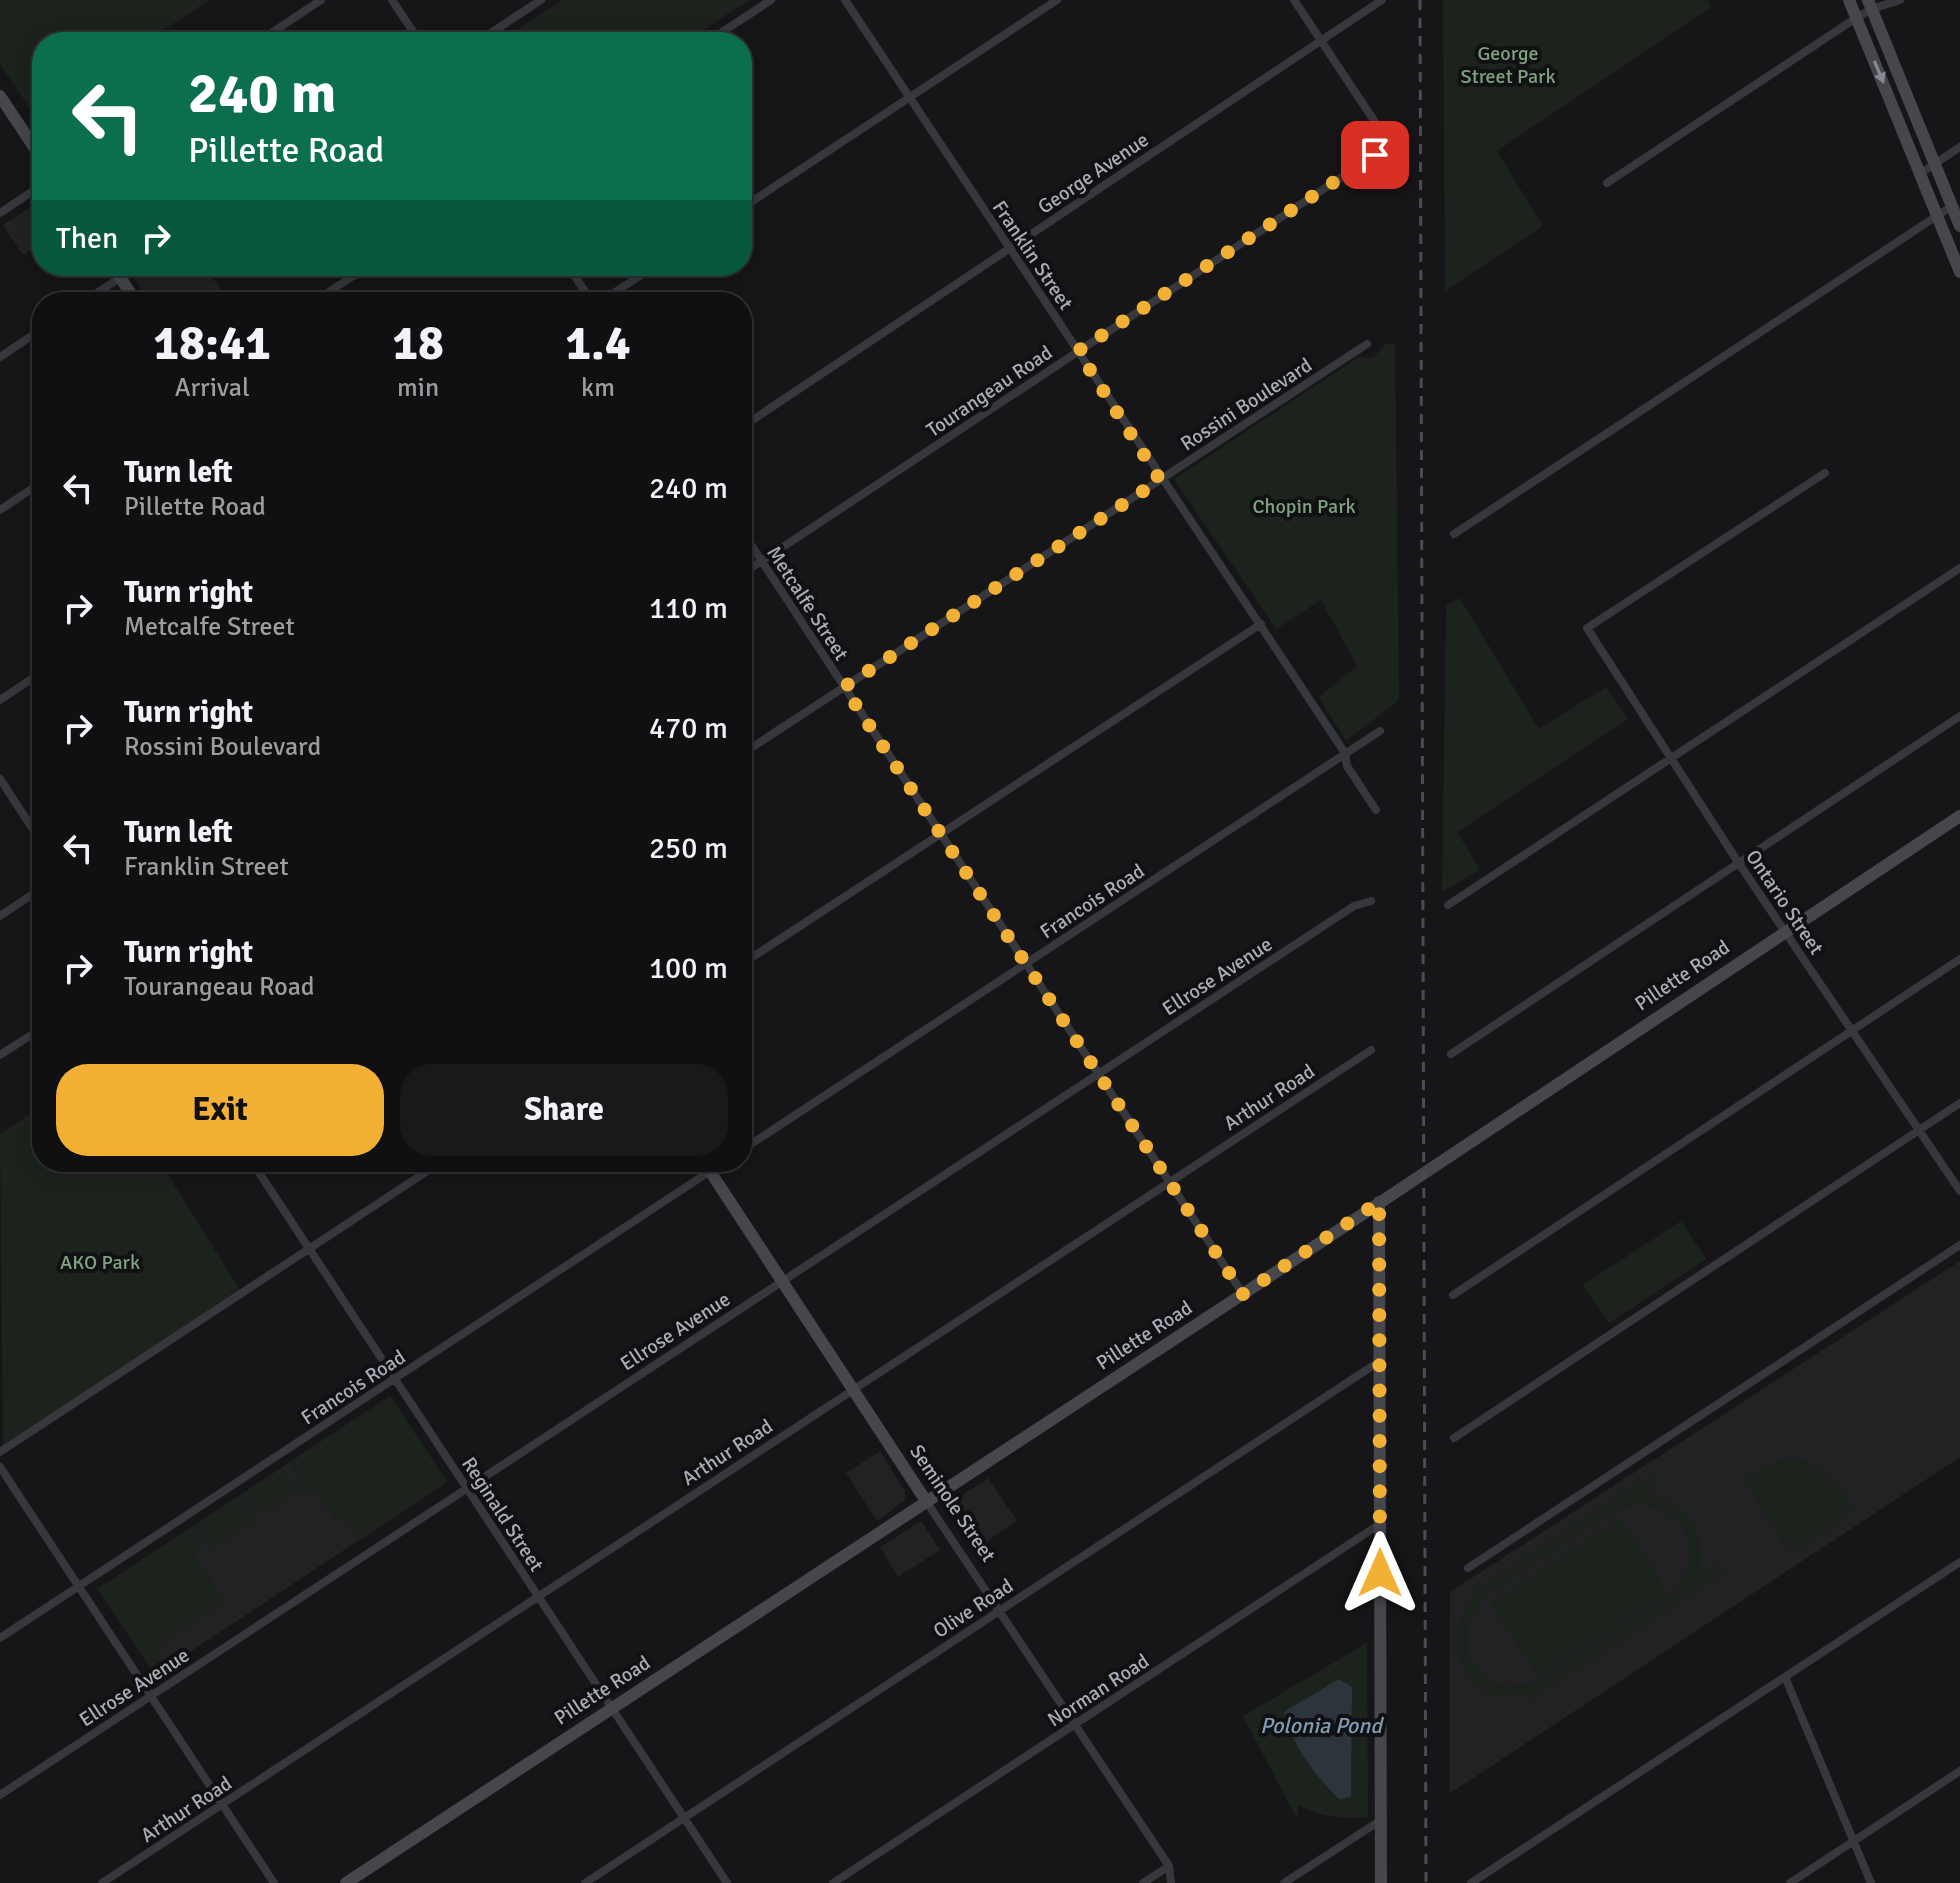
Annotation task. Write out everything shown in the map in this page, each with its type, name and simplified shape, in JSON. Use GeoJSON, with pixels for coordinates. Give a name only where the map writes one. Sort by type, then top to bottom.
{"type":"FeatureCollection","features":[{"type":"Feature","properties":{"kind":"street"},"geometry":{"type":"LineString","coordinates":[[273,32],[321,0]]}},
{"type":"Feature","properties":{"kind":"street"},"geometry":{"type":"LineString","coordinates":[[392,0],[413,32]]}},
{"type":"Feature","properties":{"kind":"street"},"geometry":{"type":"LineString","coordinates":[[492,32],[541,0]]}},
{"type":"Feature","properties":{"kind":"street"},"geometry":{"type":"LineString","coordinates":[[722,32],[771,0]]}},
{"type":"Feature","properties":{"kind":"street","name":"Franklin Street"},"geometry":{"type":"LineString","coordinates":[[845,0],[1160,480],[1261,624],[1345,753],[1347,766],[1376,810]]}},
{"type":"Feature","properties":{"kind":"street"},"geometry":{"type":"LineString","coordinates":[[752,201],[1057,0]]}},
{"type":"Feature","properties":{"kind":"street"},"geometry":{"type":"LineString","coordinates":[[1294,0],[1320,41]]}},
{"type":"Feature","properties":{"kind":"street","name":"George Avenue"},"geometry":{"type":"LineString","coordinates":[[752,420],[1382,0]]}},
{"type":"Feature","properties":{"kind":"street"},"geometry":{"type":"LineString","coordinates":[[1849,0],[1960,272]]}},
{"type":"Feature","properties":{"kind":"street"},"geometry":{"type":"LineString","coordinates":[[1607,183],[1856,18],[1872,3],[1900,0]]}},
{"type":"Feature","properties":{"kind":"street"},"geometry":{"type":"LineString","coordinates":[[1872,3],[1960,226]]}},
{"type":"Feature","properties":{"kind":"street","name":"Tourangeau Road"},"geometry":{"type":"LineString","coordinates":[[752,568],[1375,155],[1381,141],[1379,128],[1320,41]]}},
{"type":"Feature","properties":{"kind":"street"},"geometry":{"type":"LineString","coordinates":[[0,96],[32,144]]}},
{"type":"Feature","properties":{"kind":"street"},"geometry":{"type":"LineString","coordinates":[[1921,173],[1960,147]]}},
{"type":"Feature","properties":{"kind":"street"},"geometry":{"type":"LineString","coordinates":[[0,213],[32,192]]}},
{"type":"Feature","properties":{"kind":"street"},"geometry":{"type":"LineString","coordinates":[[1454,534],[1952,206]]}},
{"type":"Feature","properties":{"kind":"street"},"geometry":{"type":"LineString","coordinates":[[98,292],[123,276]]}},
{"type":"Feature","properties":{"kind":"street"},"geometry":{"type":"LineString","coordinates":[[329,292],[353,276]]}},
{"type":"Feature","properties":{"kind":"street"},"geometry":{"type":"LineString","coordinates":[[615,292],[640,276]]}},
{"type":"Feature","properties":{"kind":"street"},"geometry":{"type":"LineString","coordinates":[[120,278],[129,292]]}},
{"type":"Feature","properties":{"kind":"street"},"geometry":{"type":"LineString","coordinates":[[0,357],[32,336]]}},
{"type":"Feature","properties":{"kind":"street","name":"Rossini Boulevard"},"geometry":{"type":"LineString","coordinates":[[752,747],[1367,344]]}},
{"type":"Feature","properties":{"kind":"street","name":"Ontario Street"},"geometry":{"type":"LineString","coordinates":[[1825,473],[1587,628],[1738,862],[1960,1191]]}},
{"type":"Feature","properties":{"kind":"street"},"geometry":{"type":"LineString","coordinates":[[0,510],[32,489]]}},
{"type":"Feature","properties":{"kind":"street","name":"Metcalfe Street"},"geometry":{"type":"LineString","coordinates":[[752,546],[1243,1294]]}},
{"type":"Feature","properties":{"kind":"street"},"geometry":{"type":"LineString","coordinates":[[1448,905],[1960,568]]}},
{"type":"Feature","properties":{"kind":"street"},"geometry":{"type":"LineString","coordinates":[[752,957],[1261,624]]}},
{"type":"Feature","properties":{"kind":"street"},"geometry":{"type":"LineString","coordinates":[[0,700],[32,679]]}},
{"type":"Feature","properties":{"kind":"street"},"geometry":{"type":"LineString","coordinates":[[1451,1054],[1960,716]]}},
{"type":"Feature","properties":{"kind":"street","name":"Francois Road"},"geometry":{"type":"LineString","coordinates":[[752,1143],[1380,731]]}},
{"type":"Feature","properties":{"kind":"street"},"geometry":{"type":"LineString","coordinates":[[0,779],[32,828]]}},
{"type":"Feature","properties":{"kind":"street","name":"Pillette Road"},"geometry":{"type":"LineString","coordinates":[[346,1883],[1243,1294],[1960,816]]}},
{"type":"Feature","properties":{"kind":"street"},"geometry":{"type":"LineString","coordinates":[[0,916],[32,895]]}},
{"type":"Feature","properties":{"kind":"street","name":"Ellrose Avenue"},"geometry":{"type":"LineString","coordinates":[[0,1795],[1354,906],[1371,901]]}},
{"type":"Feature","properties":{"kind":"street"},"geometry":{"type":"LineString","coordinates":[[1453,1295],[1960,959]]}},
{"type":"Feature","properties":{"kind":"street"},"geometry":{"type":"LineString","coordinates":[[0,1055],[32,1034]]}},
{"type":"Feature","properties":{"kind":"street","name":"Arthur Road"},"geometry":{"type":"LineString","coordinates":[[102,1883],[1371,1050]]}},
{"type":"Feature","properties":{"kind":"street"},"geometry":{"type":"LineString","coordinates":[[1454,1438],[1960,1103]]}},
{"type":"Feature","properties":{"kind":"street","name":"Reginald Street"},"geometry":{"type":"LineString","coordinates":[[259,1172],[727,1883]]}},
{"type":"Feature","properties":{"kind":"street"},"geometry":{"type":"LineString","coordinates":[[0,1452],[426,1172]]}},
{"type":"Feature","properties":{"kind":"street","name":"Francois Road"},"geometry":{"type":"LineString","coordinates":[[0,1638],[395,1379],[700,1172]]}},
{"type":"Feature","properties":{"kind":"street","name":"Seminole Street"},"geometry":{"type":"LineString","coordinates":[[710,1172],[1169,1866]]}},
{"type":"Feature","properties":{"kind":"street"},"geometry":{"type":"LineString","coordinates":[[1379,1202],[1381,1883]]}},
{"type":"Feature","properties":{"kind":"street"},"geometry":{"type":"LineString","coordinates":[[1468,1568],[1960,1245]]}},
{"type":"Feature","properties":{"kind":"street","name":"Olive Road"},"geometry":{"type":"LineString","coordinates":[[585,1883],[1380,1361]]}},
{"type":"Feature","properties":{"kind":"street"},"geometry":{"type":"LineString","coordinates":[[0,1467],[274,1883]]}},
{"type":"Feature","properties":{"kind":"street","name":"Norman Road"},"geometry":{"type":"LineString","coordinates":[[833,1883],[1380,1524]]}},
{"type":"Feature","properties":{"kind":"street"},"geometry":{"type":"LineString","coordinates":[[1471,1883],[1960,1562]]}},
{"type":"Feature","properties":{"kind":"street"},"geometry":{"type":"LineString","coordinates":[[1785,1677],[1871,1883]]}},
{"type":"Feature","properties":{"kind":"street"},"geometry":{"type":"LineString","coordinates":[[1790,1883],[1960,1771]]}},
{"type":"Feature","properties":{"kind":"street"},"geometry":{"type":"LineString","coordinates":[[1284,1883],[1381,1820]]}},
{"type":"Feature","properties":{"kind":"street"},"geometry":{"type":"LineString","coordinates":[[1143,1883],[1169,1866],[1171,1883]]}},
{"type":"Feature","properties":{"kind":"shaded area"},"geometry":{"type":"Polygon","coordinates":[[[32,206],[32,249],[23,255],[3,225],[32,206]]]}},
{"type":"Feature","properties":{"kind":"shaded area"},"geometry":{"type":"Polygon","coordinates":[[[139,276],[211,276],[221,289],[216,292],[143,292],[135,279],[139,276]]]}},
{"type":"Feature","properties":{"kind":"shaded area"},"geometry":{"type":"Polygon","coordinates":[[[1960,1261],[1960,1457],[1449,1794],[1450,1592],[1960,1261]]]}},
{"type":"Feature","properties":{"kind":"shaded area"},"geometry":{"type":"Polygon","coordinates":[[[390,1396],[447,1482],[155,1675],[98,1589],[390,1396]]]}},
{"type":"Feature","properties":{"kind":"shaded area"},"geometry":{"type":"Polygon","coordinates":[[[880,1451],[905,1491],[905,1500],[877,1521],[846,1473],[880,1451]]]}},
{"type":"Feature","properties":{"kind":"shaded area"},"geometry":{"type":"Polygon","coordinates":[[[988,1478],[1017,1521],[975,1549],[947,1505],[988,1478]]]}},
{"type":"Feature","properties":{"kind":"shaded area"},"geometry":{"type":"Polygon","coordinates":[[[921,1521],[940,1550],[898,1577],[880,1547],[921,1521]]]}},
{"type":"Feature","properties":{"kind":"green space"},"geometry":{"type":"Polygon","coordinates":[[[0,0],[209,0],[161,32],[32,32],[32,112],[0,64],[0,0]]]}},
{"type":"Feature","properties":{"kind":"green space"},"geometry":{"type":"Polygon","coordinates":[[[562,0],[749,0],[700,32],[514,32],[562,0]]]}},
{"type":"Feature","properties":{"kind":"green space","name":"George Street Park"},"geometry":{"type":"Polygon","coordinates":[[[1443,0],[1708,0],[1711,7],[1497,151],[1543,226],[1445,291],[1443,0]]]}},
{"type":"Feature","properties":{"kind":"green space","name":"Chopin Park"},"geometry":{"type":"Polygon","coordinates":[[[1395,343],[1399,700],[1346,741],[1319,697],[1357,666],[1321,600],[1276,629],[1174,479],[1359,357],[1373,358],[1386,344],[1395,343]]]}},
{"type":"Feature","properties":{"kind":"green space"},"geometry":{"type":"Polygon","coordinates":[[[1460,598],[1539,729],[1606,687],[1628,719],[1457,832],[1480,870],[1442,892],[1446,606],[1460,598]]]}},
{"type":"Feature","properties":{"kind":"green space","name":"AKO Park"},"geometry":{"type":"Polygon","coordinates":[[[32,1113],[32,1172],[166,1172],[240,1290],[3,1447],[0,1134],[32,1113]]]}},
{"type":"Feature","properties":{"kind":"green space"},"geometry":{"type":"Polygon","coordinates":[[[1681,1221],[1706,1259],[1609,1323],[1583,1285],[1681,1221]]]}},
{"type":"Feature","properties":{"kind":"green space"},"geometry":{"type":"Polygon","coordinates":[[[390,1396],[447,1482],[361,1540],[344,1515],[335,1520],[315,1493],[304,1489],[290,1462],[390,1396]]]}},
{"type":"Feature","properties":{"kind":"green space"},"geometry":{"type":"Polygon","coordinates":[[[1792,1458],[1813,1465],[1830,1476],[1852,1513],[1797,1552],[1787,1550],[1743,1479],[1775,1461],[1792,1458]]]}},
{"type":"Feature","properties":{"kind":"green space"},"geometry":{"type":"Polygon","coordinates":[[[283,1467],[300,1492],[263,1516],[246,1491],[283,1467]]]}},
{"type":"Feature","properties":{"kind":"green space"},"geometry":{"type":"Polygon","coordinates":[[[1654,1472],[1660,1482],[1645,1492],[1672,1503],[1690,1520],[1700,1543],[1700,1572],[1719,1562],[1724,1569],[1718,1578],[1533,1699],[1503,1697],[1485,1690],[1471,1680],[1462,1666],[1457,1635],[1460,1618],[1477,1588],[1654,1472]],[[1634,1505],[1618,1510],[1485,1597],[1467,1623],[1469,1655],[1490,1680],[1505,1686],[1537,1682],[1669,1596],[1688,1566],[1688,1537],[1669,1514],[1634,1505]]]}},
{"type":"Feature","properties":{"kind":"green space"},"geometry":{"type":"Polygon","coordinates":[[[242,1494],[258,1520],[210,1551],[193,1526],[242,1494]]]}},
{"type":"Feature","properties":{"kind":"green space"},"geometry":{"type":"Polygon","coordinates":[[[1621,1518],[1668,1592],[1537,1676],[1490,1602],[1621,1518]]]}},
{"type":"Feature","properties":{"kind":"green space"},"geometry":{"type":"Polygon","coordinates":[[[188,1529],[201,1548],[194,1554],[226,1602],[155,1648],[166,1668],[155,1675],[97,1589],[188,1529]]]}},
{"type":"Feature","properties":{"kind":"green space"},"geometry":{"type":"Polygon","coordinates":[[[1367,1643],[1368,1817],[1332,1817],[1299,1805],[1297,1819],[1243,1716],[1367,1643]]]}},
{"type":"Feature","properties":{"kind":"water","name":"Polonia Pond"},"geometry":{"type":"Polygon","coordinates":[[[1339,1679],[1352,1687],[1351,1797],[1339,1799],[1306,1759],[1293,1737],[1284,1712],[1339,1679]]]}},
{"type":"Feature","properties":{"kind":"railway"},"geometry":{"type":"LineString","coordinates":[[1420,0],[1426,1883]]}},
{"type":"Feature","properties":{"kind":"route"},"geometry":{"type":"LineString","coordinates":[[1375,155],[1078,351],[1160,480],[844,687],[1243,1294],[1379,1202],[1380,1573]]}}]}
